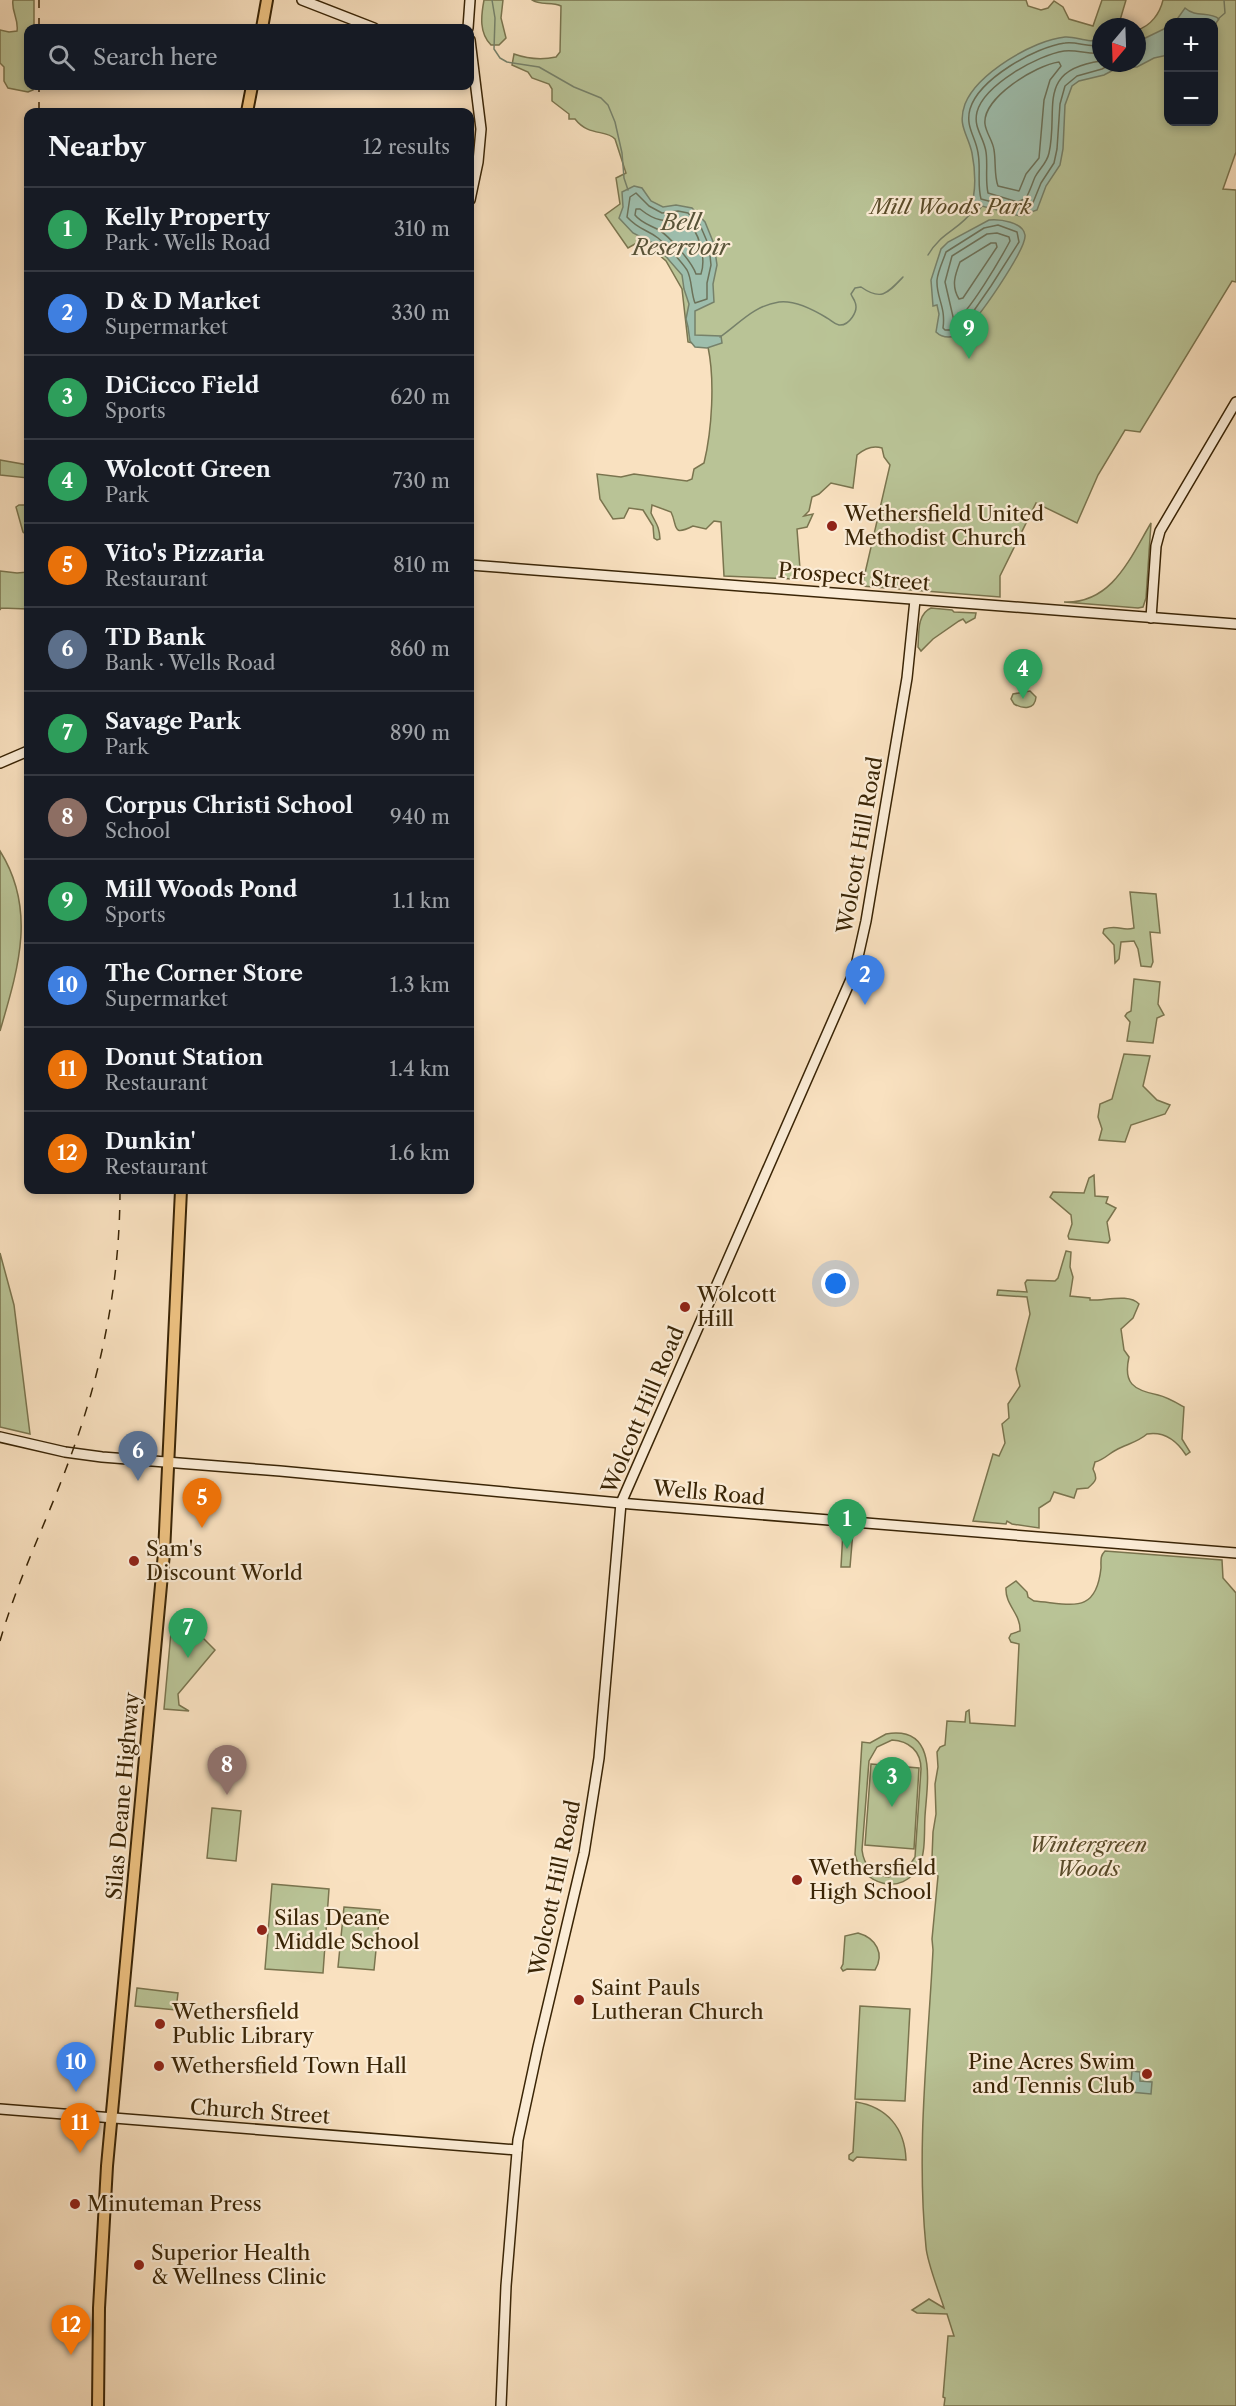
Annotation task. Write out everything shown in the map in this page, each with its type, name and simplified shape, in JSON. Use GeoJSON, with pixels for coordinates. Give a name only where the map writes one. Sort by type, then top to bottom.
{"type":"FeatureCollection","features":[{"type":"Feature","properties":{"kind":"main road"},"geometry":{"type":"LineString","coordinates":[[263,24],[267,0]]}},
{"type":"Feature","properties":{"kind":"main road"},"geometry":{"type":"LineString","coordinates":[[248,108],[251,90]]}},
{"type":"Feature","properties":{"kind":"main road","name":"Silas Deane Highway"},"geometry":{"type":"LineString","coordinates":[[98,2406],[102,2247],[112,2118],[161,1602],[181,1194]]}},
{"type":"Feature","properties":{"kind":"street"},"geometry":{"type":"LineString","coordinates":[[302,0],[364,24]]}},
{"type":"Feature","properties":{"kind":"street"},"geometry":{"type":"LineString","coordinates":[[468,24],[470,0]]}},
{"type":"Feature","properties":{"kind":"street"},"geometry":{"type":"LineString","coordinates":[[474,88],[481,134],[474,181]]}},
{"type":"Feature","properties":{"kind":"street"},"geometry":{"type":"LineString","coordinates":[[1151,618],[1156,551],[1160,531],[1236,402]]}},
{"type":"Feature","properties":{"kind":"street","name":"Prospect Street"},"geometry":{"type":"LineString","coordinates":[[474,565],[1236,624]]}},
{"type":"Feature","properties":{"kind":"street","name":"Wolcott Hill Road"},"geometry":{"type":"LineString","coordinates":[[501,2406],[505,2308],[517,2150],[538,2047],[584,1853],[599,1758],[621,1503],[855,970],[868,909],[905,689],[915,600]]}},
{"type":"Feature","properties":{"kind":"street"},"geometry":{"type":"LineString","coordinates":[[0,763],[24,753]]}},
{"type":"Feature","properties":{"kind":"street","name":"Wells Road"},"geometry":{"type":"LineString","coordinates":[[0,1437],[78,1454],[169,1463],[621,1503],[1236,1553]]}},
{"type":"Feature","properties":{"kind":"street","name":"Church Street"},"geometry":{"type":"LineString","coordinates":[[0,2109],[517,2150]]}},
{"type":"Feature","properties":{"kind":"green space"},"geometry":{"type":"Polygon","coordinates":[[[13,0],[34,0],[34,24],[24,24],[24,90],[33,90],[28,92],[8,88],[4,81],[4,67],[0,63],[0,30],[17,31],[13,0]]]}},
{"type":"Feature","properties":{"kind":"green space"},"geometry":{"type":"Polygon","coordinates":[[[484,0],[503,0],[501,18],[506,38],[499,45],[491,45],[484,35],[482,18],[484,0]]]}},
{"type":"Feature","properties":{"kind":"green space","name":"Mill Woods Park"},"geometry":{"type":"Polygon","coordinates":[[[532,0],[1026,0],[1028,6],[1041,10],[1048,8],[1054,1],[1063,7],[1069,19],[1092,26],[1092,72],[1146,72],[1146,26],[1160,10],[1163,0],[1236,0],[1236,152],[1223,189],[1236,190],[1236,282],[1232,281],[1140,432],[1125,430],[1098,475],[1077,523],[1036,503],[1000,576],[1000,597],[862,586],[890,465],[884,457],[882,448],[879,447],[869,448],[857,455],[853,488],[831,483],[812,497],[809,511],[804,516],[813,514],[807,527],[797,529],[800,569],[794,579],[724,576],[721,522],[714,521],[706,529],[693,526],[678,530],[671,512],[652,505],[651,513],[660,534],[660,539],[657,540],[654,538],[653,526],[643,510],[629,508],[624,518],[613,519],[600,499],[597,474],[621,477],[634,474],[687,481],[692,479],[694,469],[704,463],[712,405],[710,360],[708,347],[688,342],[682,289],[666,261],[642,240],[628,248],[605,215],[620,204],[616,178],[626,173],[615,139],[607,134],[591,131],[575,119],[569,119],[569,114],[552,101],[552,89],[549,84],[532,78],[528,72],[512,65],[514,54],[530,58],[546,58],[556,57],[560,52],[561,6],[532,0]]]}},
{"type":"Feature","properties":{"kind":"green space","name":"Mill Woods Park"},"geometry":{"type":"Polygon","coordinates":[[[1102,0],[1126,0],[1121,18],[1096,18],[1102,0]]]}},
{"type":"Feature","properties":{"kind":"green space"},"geometry":{"type":"Polygon","coordinates":[[[0,460],[24,464],[24,478],[0,475],[0,460]]]}},
{"type":"Feature","properties":{"kind":"green space"},"geometry":{"type":"Polygon","coordinates":[[[24,505],[24,533],[23,532],[16,507],[24,505]]]}},
{"type":"Feature","properties":{"kind":"green space"},"geometry":{"type":"Polygon","coordinates":[[[1151,523],[1146,598],[1143,607],[1064,602],[1081,601],[1107,587],[1127,564],[1151,523]]]}},
{"type":"Feature","properties":{"kind":"green space"},"geometry":{"type":"Polygon","coordinates":[[[0,571],[24,572],[24,609],[1,608],[0,610],[0,571]]]}},
{"type":"Feature","properties":{"kind":"green space"},"geometry":{"type":"Polygon","coordinates":[[[931,608],[976,613],[975,618],[966,623],[963,619],[959,621],[933,639],[921,651],[918,647],[921,619],[931,608]]]}},
{"type":"Feature","properties":{"kind":"green space"},"geometry":{"type":"Polygon","coordinates":[[[1030,691],[1036,697],[1031,706],[1017,706],[1011,699],[1013,694],[1030,691]]]}},
{"type":"Feature","properties":{"kind":"green space"},"geometry":{"type":"Polygon","coordinates":[[[0,851],[11,873],[18,895],[21,940],[13,985],[0,1031],[0,851]]]}},
{"type":"Feature","properties":{"kind":"green space"},"geometry":{"type":"Polygon","coordinates":[[[1130,892],[1156,894],[1160,933],[1150,932],[1153,962],[1151,967],[1141,966],[1134,941],[1121,942],[1119,959],[1115,963],[1114,945],[1103,933],[1104,929],[1109,928],[1134,928],[1130,892]]]}},
{"type":"Feature","properties":{"kind":"green space"},"geometry":{"type":"Polygon","coordinates":[[[1134,979],[1160,982],[1158,1004],[1164,1015],[1157,1018],[1153,1043],[1127,1041],[1130,1022],[1125,1016],[1131,1011],[1134,979]]]}},
{"type":"Feature","properties":{"kind":"green space"},"geometry":{"type":"Polygon","coordinates":[[[1124,1054],[1150,1056],[1143,1086],[1157,1100],[1170,1105],[1165,1114],[1131,1125],[1125,1142],[1099,1140],[1102,1129],[1098,1117],[1100,1104],[1112,1099],[1124,1054]]]}},
{"type":"Feature","properties":{"kind":"green space"},"geometry":{"type":"Polygon","coordinates":[[[1094,1175],[1095,1196],[1108,1197],[1106,1203],[1116,1208],[1107,1222],[1110,1240],[1108,1243],[1069,1239],[1071,1215],[1050,1197],[1053,1192],[1084,1193],[1089,1178],[1094,1175]]]}},
{"type":"Feature","properties":{"kind":"green space"},"geometry":{"type":"Polygon","coordinates":[[[1066,1251],[1071,1252],[1070,1267],[1073,1277],[1070,1296],[1090,1298],[1090,1300],[1129,1299],[1139,1304],[1133,1318],[1121,1329],[1124,1350],[1129,1357],[1127,1373],[1129,1379],[1136,1388],[1165,1397],[1184,1407],[1182,1439],[1190,1452],[1186,1455],[1170,1438],[1159,1434],[1147,1434],[1095,1462],[1094,1482],[1088,1488],[1077,1489],[1074,1498],[1054,1492],[1050,1501],[1039,1508],[1039,1528],[1012,1524],[1007,1521],[1006,1524],[973,1521],[993,1454],[999,1456],[1005,1443],[1002,1424],[1009,1418],[1008,1404],[1020,1386],[1016,1369],[1030,1314],[1027,1297],[997,1295],[998,1290],[1027,1292],[1025,1283],[1027,1280],[1055,1281],[1066,1251]]]}},
{"type":"Feature","properties":{"kind":"green space"},"geometry":{"type":"Polygon","coordinates":[[[0,1253],[14,1305],[30,1434],[0,1427],[0,1253]]]}},
{"type":"Feature","properties":{"kind":"green space"},"geometry":{"type":"Polygon","coordinates":[[[843,1531],[853,1531],[850,1567],[841,1567],[843,1531]]]}},
{"type":"Feature","properties":{"kind":"green space","name":"Wintergreen Woods"},"geometry":{"type":"Polygon","coordinates":[[[1105,1551],[1222,1560],[1223,1578],[1236,1593],[1236,2406],[944,2406],[948,2336],[954,2336],[947,2314],[917,2313],[912,2310],[929,2299],[944,2308],[927,2253],[922,2172],[932,1939],[938,1876],[934,1872],[932,1858],[936,1814],[937,1752],[945,1745],[947,1721],[965,1722],[966,1712],[969,1710],[970,1723],[1015,1726],[1019,1644],[1011,1642],[1009,1638],[1011,1634],[1020,1631],[1020,1625],[1008,1600],[1006,1588],[1016,1581],[1034,1601],[1080,1603],[1088,1600],[1094,1593],[1105,1551]]]}},
{"type":"Feature","properties":{"kind":"green space"},"geometry":{"type":"Polygon","coordinates":[[[172,1621],[198,1623],[197,1632],[215,1650],[178,1694],[179,1705],[189,1711],[164,1709],[172,1621]]]}},
{"type":"Feature","properties":{"kind":"green space"},"geometry":{"type":"Polygon","coordinates":[[[886,1734],[903,1734],[915,1739],[922,1748],[926,1760],[928,1774],[924,1848],[921,1860],[912,1876],[903,1882],[893,1884],[874,1880],[865,1873],[855,1854],[862,1742],[870,1743],[886,1734]],[[892,1740],[877,1747],[869,1761],[862,1850],[870,1869],[888,1877],[905,1872],[915,1857],[921,1769],[919,1757],[913,1748],[892,1740]]]}},
{"type":"Feature","properties":{"kind":"green space"},"geometry":{"type":"Polygon","coordinates":[[[871,1764],[919,1768],[914,1849],[865,1845],[871,1764]]]}},
{"type":"Feature","properties":{"kind":"green space"},"geometry":{"type":"Polygon","coordinates":[[[212,1808],[241,1811],[236,1861],[207,1858],[212,1808]]]}},
{"type":"Feature","properties":{"kind":"green space"},"geometry":{"type":"Polygon","coordinates":[[[272,1884],[329,1889],[323,1973],[265,1969],[272,1884]]]}},
{"type":"Feature","properties":{"kind":"green space"},"geometry":{"type":"Polygon","coordinates":[[[344,1907],[380,1910],[374,1970],[338,1967],[344,1907]]]}},
{"type":"Feature","properties":{"kind":"green space"},"geometry":{"type":"Polygon","coordinates":[[[858,1933],[870,1939],[877,1947],[878,1964],[875,1970],[847,1969],[843,1971],[841,1968],[845,1936],[858,1933]]]}},
{"type":"Feature","properties":{"kind":"green space"},"geometry":{"type":"Polygon","coordinates":[[[137,1988],[178,1993],[176,2010],[135,2006],[137,1988]]]}},
{"type":"Feature","properties":{"kind":"green space"},"geometry":{"type":"Polygon","coordinates":[[[860,2006],[910,2009],[905,2101],[855,2099],[860,2006]]]}},
{"type":"Feature","properties":{"kind":"green space"},"geometry":{"type":"Polygon","coordinates":[[[856,2102],[877,2109],[892,2121],[902,2138],[906,2160],[857,2157],[853,2161],[849,2159],[849,2155],[853,2152],[856,2102]]]}},
{"type":"Feature","properties":{"kind":"water"},"geometry":{"type":"Polygon","coordinates":[[[1185,8],[1194,13],[1217,18],[1178,18],[1185,8]]]}},
{"type":"Feature","properties":{"kind":"water"},"geometry":{"type":"Polygon","coordinates":[[[1164,29],[1164,56],[1146,62],[1146,38],[1164,29]]]}},
{"type":"Feature","properties":{"kind":"water"},"geometry":{"type":"Polygon","coordinates":[[[1065,37],[1092,41],[1092,72],[1110,72],[1079,81],[1072,86],[1065,105],[1060,165],[1046,186],[1037,210],[1020,216],[982,206],[978,211],[970,207],[974,188],[974,166],[962,118],[965,104],[971,93],[993,70],[1022,52],[1065,37]]]}},
{"type":"Feature","properties":{"kind":"water","name":"Bell Reservoir"},"geometry":{"type":"Polygon","coordinates":[[[634,186],[642,188],[651,201],[663,207],[676,205],[692,208],[705,222],[714,244],[717,265],[713,284],[714,302],[695,311],[695,335],[721,336],[722,343],[707,348],[695,347],[690,341],[686,319],[689,304],[682,275],[655,244],[633,233],[619,218],[623,207],[622,192],[634,186]]]}},
{"type":"Feature","properties":{"kind":"water"},"geometry":{"type":"Polygon","coordinates":[[[989,220],[1016,224],[1025,235],[1023,243],[999,286],[969,327],[956,336],[942,336],[936,332],[939,314],[937,305],[933,306],[931,280],[941,249],[948,242],[989,220]]]}},
{"type":"Feature","properties":{"kind":"water"},"geometry":{"type":"Polygon","coordinates":[[[1132,2071],[1140,2072],[1140,2081],[1152,2082],[1151,2094],[1130,2092],[1132,2071]]]}},
{"type":"Feature","properties":{"kind":"waterway"},"geometry":{"type":"LineString","coordinates":[[492,0],[495,18],[494,49],[500,58],[507,62],[539,67],[574,87],[601,98],[608,105],[615,122],[628,190]]}},
{"type":"Feature","properties":{"kind":"waterway"},"geometry":{"type":"LineString","coordinates":[[1218,19],[1225,13],[1224,0]]}},
{"type":"Feature","properties":{"kind":"waterway"},"geometry":{"type":"LineString","coordinates":[[928,255],[933,247],[963,222],[974,209]]}},
{"type":"Feature","properties":{"kind":"waterway"},"geometry":{"type":"LineString","coordinates":[[720,337],[754,311],[779,302],[804,306],[836,324],[843,325],[850,321],[856,310],[851,294],[855,288],[861,287],[874,294],[884,294],[903,277]]}},
{"type":"Feature","properties":{"kind":"railway"},"geometry":{"type":"LineString","coordinates":[[39,0],[39,24]]}},
{"type":"Feature","properties":{"kind":"railway"},"geometry":{"type":"LineString","coordinates":[[39,90],[39,108]]}},
{"type":"Feature","properties":{"kind":"railway"},"geometry":{"type":"LineString","coordinates":[[0,1641],[15,1594],[70,1458],[100,1360],[113,1293],[120,1194]]}},
{"type":"Feature","properties":{"kind":"place","name":"Mill Woods Pond"},"geometry":{"type":"Point","coordinates":[969,359]}},
{"type":"Feature","properties":{"kind":"place","name":"Wethersfield United Methodist Church"},"geometry":{"type":"Point","coordinates":[832,526]}},
{"type":"Feature","properties":{"kind":"place","name":"Wolcott Green"},"geometry":{"type":"Point","coordinates":[1023,699]}},
{"type":"Feature","properties":{"kind":"place","name":"D & D Market"},"geometry":{"type":"Point","coordinates":[865,1005]}},
{"type":"Feature","properties":{"kind":"place","name":"Wolcott Hill"},"geometry":{"type":"Point","coordinates":[685,1307]}},
{"type":"Feature","properties":{"kind":"place","name":"TD Bank"},"geometry":{"type":"Point","coordinates":[138,1481]}},
{"type":"Feature","properties":{"kind":"place","name":"Vito's Pizzaria"},"geometry":{"type":"Point","coordinates":[202,1528]}},
{"type":"Feature","properties":{"kind":"place","name":"Kelly Property"},"geometry":{"type":"Point","coordinates":[847,1549]}},
{"type":"Feature","properties":{"kind":"place","name":"Sam's Discount World"},"geometry":{"type":"Point","coordinates":[134,1561]}},
{"type":"Feature","properties":{"kind":"place","name":"Savage Park"},"geometry":{"type":"Point","coordinates":[188,1658]}},
{"type":"Feature","properties":{"kind":"place","name":"Corpus Christi School"},"geometry":{"type":"Point","coordinates":[227,1795]}},
{"type":"Feature","properties":{"kind":"place","name":"DiCicco Field"},"geometry":{"type":"Point","coordinates":[892,1807]}},
{"type":"Feature","properties":{"kind":"place","name":"Wethersfield High School"},"geometry":{"type":"Point","coordinates":[797,1880]}},
{"type":"Feature","properties":{"kind":"place","name":"Silas Deane Middle School"},"geometry":{"type":"Point","coordinates":[262,1930]}},
{"type":"Feature","properties":{"kind":"place","name":"Saint Pauls Lutheran Church"},"geometry":{"type":"Point","coordinates":[579,2000]}},
{"type":"Feature","properties":{"kind":"place","name":"Wethersfield Public Library"},"geometry":{"type":"Point","coordinates":[160,2024]}},
{"type":"Feature","properties":{"kind":"place","name":"Wethersfield Town Hall"},"geometry":{"type":"Point","coordinates":[159,2066]}},
{"type":"Feature","properties":{"kind":"place","name":"Pine Acres Swim and Tennis Club"},"geometry":{"type":"Point","coordinates":[1147,2074]}},
{"type":"Feature","properties":{"kind":"place","name":"The Corner Store"},"geometry":{"type":"Point","coordinates":[76,2092]}},
{"type":"Feature","properties":{"kind":"place","name":"Donut Station"},"geometry":{"type":"Point","coordinates":[80,2153]}},
{"type":"Feature","properties":{"kind":"place","name":"Minuteman Press"},"geometry":{"type":"Point","coordinates":[75,2204]}},
{"type":"Feature","properties":{"kind":"place","name":"Superior Health & Wellness Clinic"},"geometry":{"type":"Point","coordinates":[139,2265]}},
{"type":"Feature","properties":{"kind":"place","name":"Dunkin'"},"geometry":{"type":"Point","coordinates":[71,2355]}}]}
